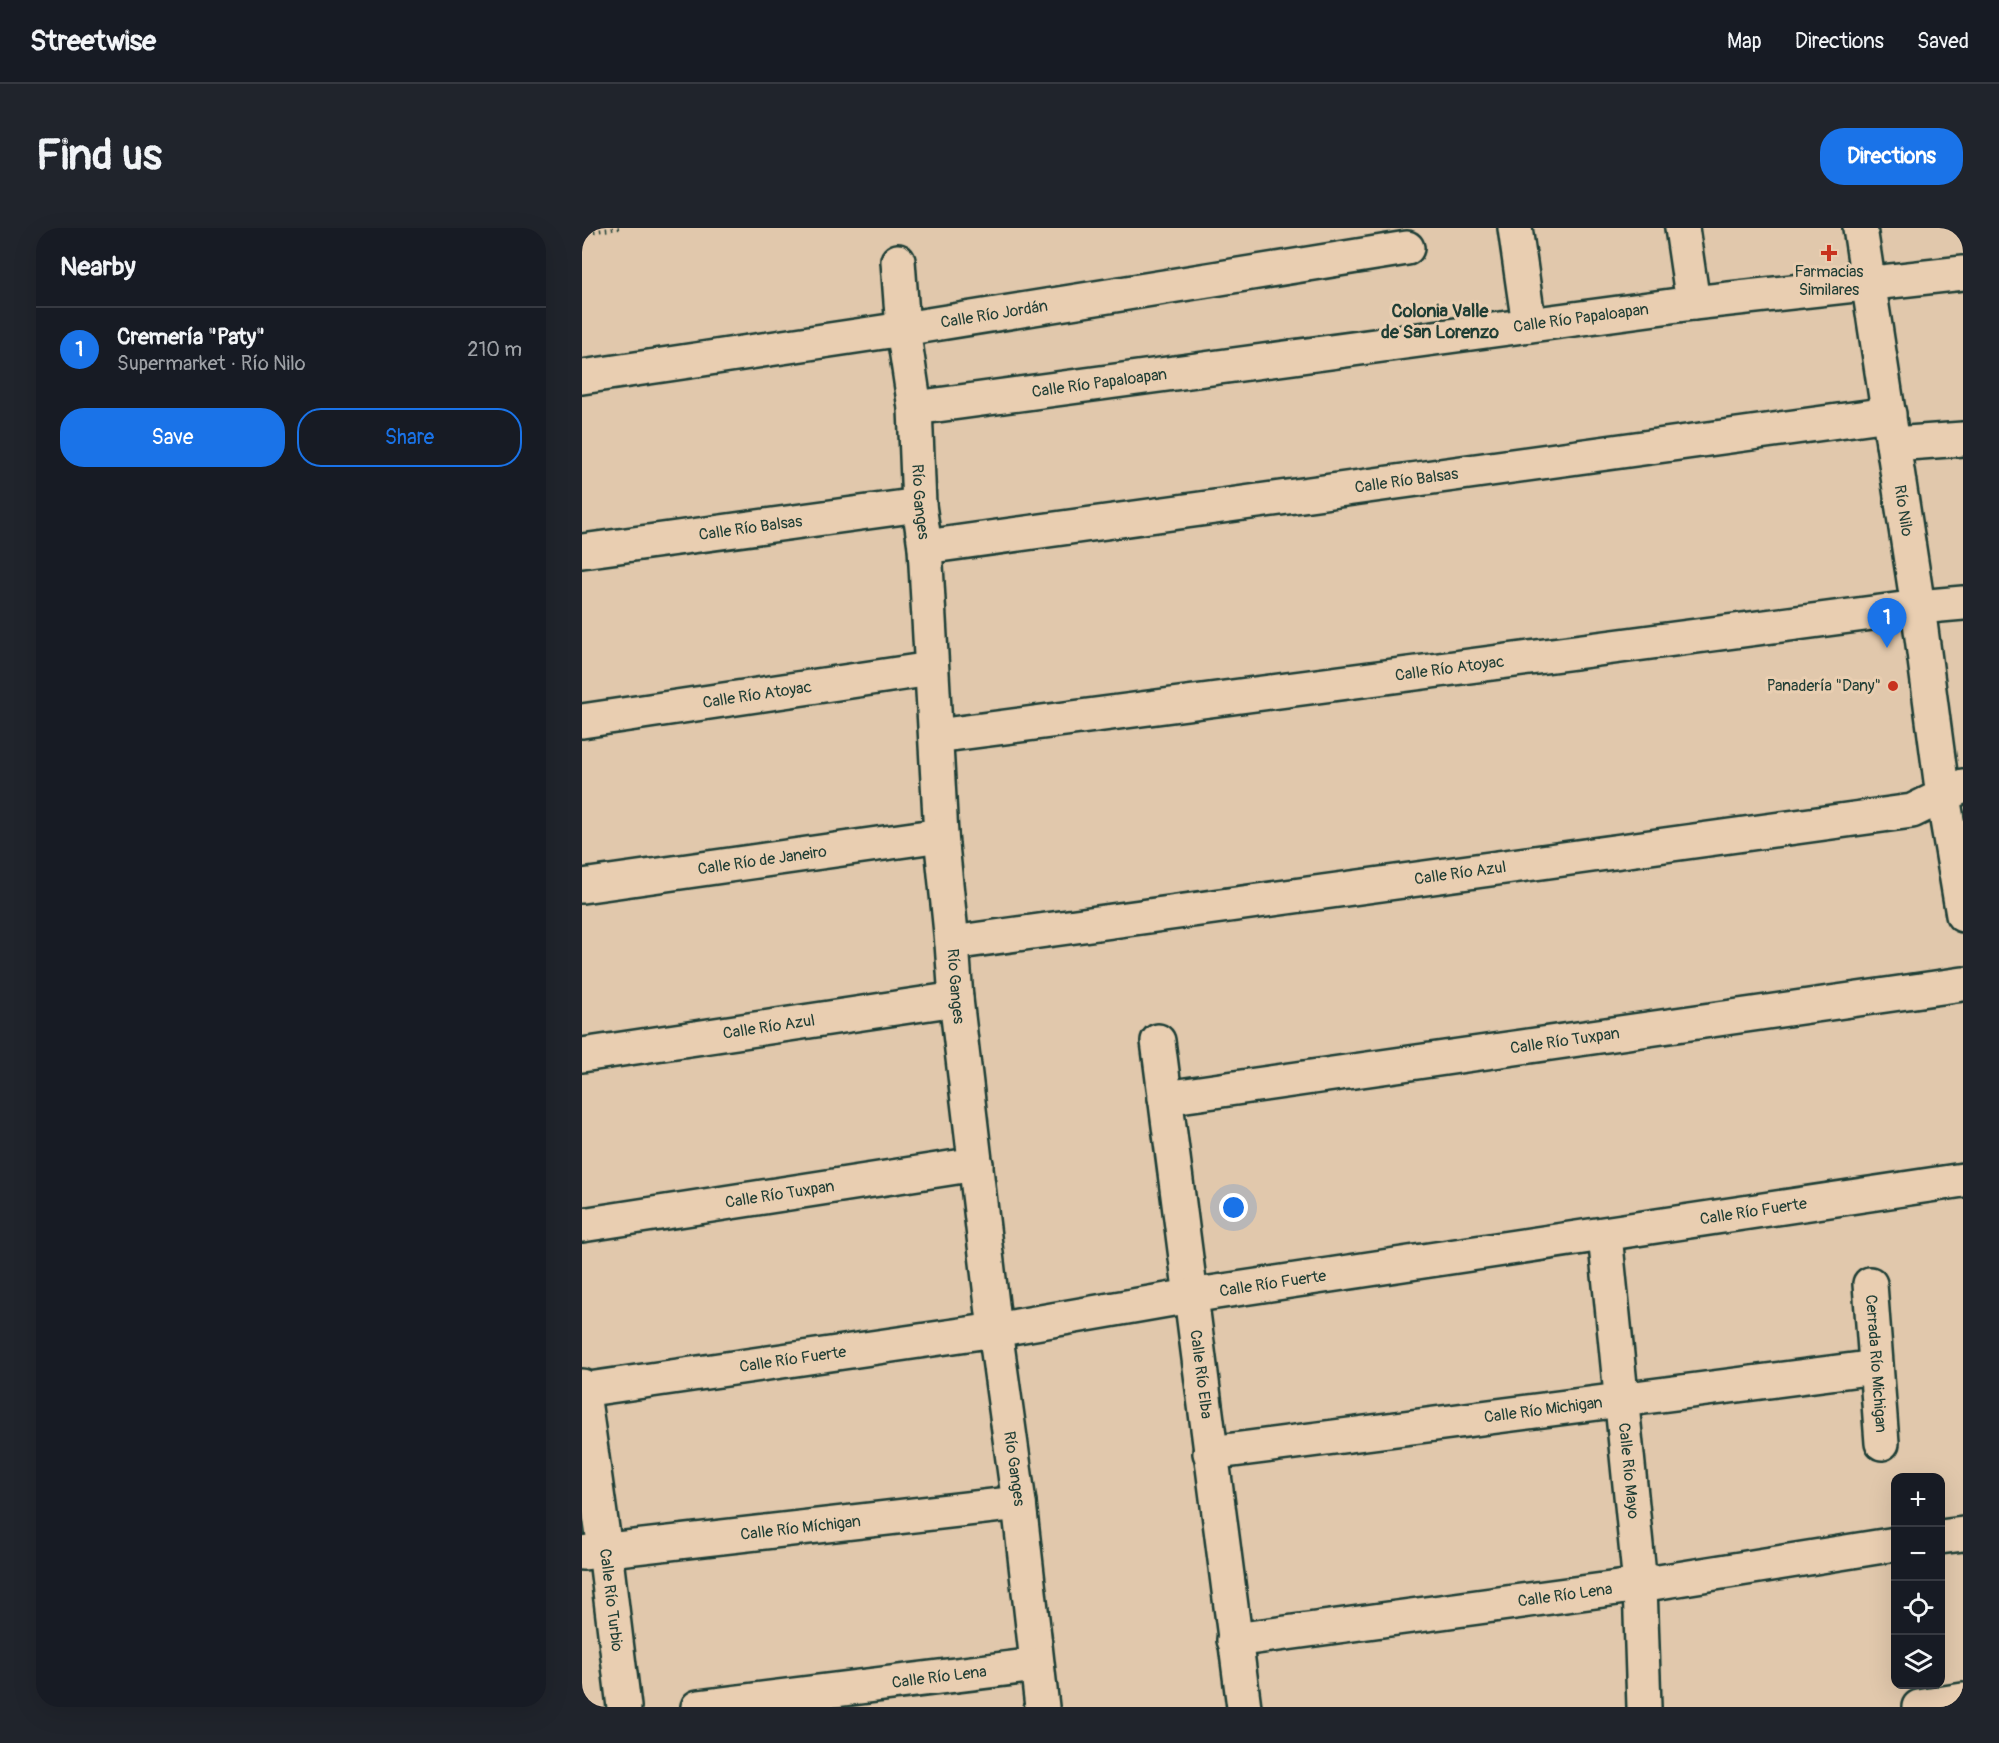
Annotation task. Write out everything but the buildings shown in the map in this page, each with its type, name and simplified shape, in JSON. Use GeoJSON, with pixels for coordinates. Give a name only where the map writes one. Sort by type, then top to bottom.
{"type":"FeatureCollection","features":[{"type":"Feature","properties":{"kind":"street"},"geometry":{"type":"LineString","coordinates":[[1515,228],[1529,325]]}},
{"type":"Feature","properties":{"kind":"street"},"geometry":{"type":"LineString","coordinates":[[1682,228],[1693,303]]}},
{"type":"Feature","properties":{"kind":"street","name":"Río Nilo"},"geometry":{"type":"LineString","coordinates":[[1860,228],[1918,607],[1953,791],[1963,915]]}},
{"type":"Feature","properties":{"kind":"street","name":"Calle Río Jordán"},"geometry":{"type":"LineString","coordinates":[[582,377],[903,329],[1407,248]]}},
{"type":"Feature","properties":{"kind":"street","name":"Río Ganges"},"geometry":{"type":"LineString","coordinates":[[898,261],[903,329],[915,408],[919,505],[925,547],[941,835],[956,999],[1042,1707]]}},
{"type":"Feature","properties":{"kind":"street","name":"Calle Río Papaloapan"},"geometry":{"type":"LineString","coordinates":[[915,408],[1693,303],[1963,273]]}},
{"type":"Feature","properties":{"kind":"street","name":"Calle Río Balsas"},"geometry":{"type":"LineString","coordinates":[[925,547],[1891,429],[1963,439]]}},
{"type":"Feature","properties":{"kind":"street","name":"Calle Río Balsas"},"geometry":{"type":"LineString","coordinates":[[582,550],[919,505]]}},
{"type":"Feature","properties":{"kind":"street","name":"Calle Río Atoyac"},"geometry":{"type":"LineString","coordinates":[[936,736],[1918,607],[1963,603]]}},
{"type":"Feature","properties":{"kind":"street","name":"Calle Río Atoyac"},"geometry":{"type":"LineString","coordinates":[[582,721],[931,669]]}},
{"type":"Feature","properties":{"kind":"street","name":"Calle Río Azul"},"geometry":{"type":"LineString","coordinates":[[952,943],[1912,810],[1953,791]]}},
{"type":"Feature","properties":{"kind":"street","name":"Calle Río de Janeiro"},"geometry":{"type":"LineString","coordinates":[[582,886],[941,835]]}},
{"type":"Feature","properties":{"kind":"street","name":"Calle Río Tuxpan"},"geometry":{"type":"LineString","coordinates":[[1165,1098],[1963,984]]}},
{"type":"Feature","properties":{"kind":"street","name":"Calle Río Azul"},"geometry":{"type":"LineString","coordinates":[[582,1054],[956,999]]}},
{"type":"Feature","properties":{"kind":"street","name":"Calle Río Elba"},"geometry":{"type":"LineString","coordinates":[[1158,1041],[1244,1707]]}},
{"type":"Feature","properties":{"kind":"street","name":"Calle Río Tuxpan"},"geometry":{"type":"LineString","coordinates":[[582,1224],[976,1164]]}},
{"type":"Feature","properties":{"kind":"street","name":"Calle Río Fuerte"},"geometry":{"type":"LineString","coordinates":[[582,1389],[995,1330],[1190,1296],[1963,1180]]}},
{"type":"Feature","properties":{"kind":"street","name":"Calle Río Mayo"},"geometry":{"type":"LineString","coordinates":[[1605,1235],[1640,1585],[1644,1707]]}},
{"type":"Feature","properties":{"kind":"street","name":"Cerrada Río Michigan"},"geometry":{"type":"LineString","coordinates":[[1870,1284],[1882,1443]]}},
{"type":"Feature","properties":{"kind":"street","name":"Calle Río Michigan"},"geometry":{"type":"LineString","coordinates":[[1210,1453],[1876,1367]]}},
{"type":"Feature","properties":{"kind":"street","name":"Calle Río Turbio"},"geometry":{"type":"LineString","coordinates":[[582,1389],[594,1551],[624,1707]]}},
{"type":"Feature","properties":{"kind":"street","name":"Calle Río Míchigan"},"geometry":{"type":"LineString","coordinates":[[594,1551],[1019,1503]]}},
{"type":"Feature","properties":{"kind":"street"},"geometry":{"type":"LineString","coordinates":[[1945,1536],[1963,1534]]}},
{"type":"Feature","properties":{"kind":"street","name":"Calle Río Lena"},"geometry":{"type":"LineString","coordinates":[[1234,1640],[1640,1585],[1891,1545]]}},
{"type":"Feature","properties":{"kind":"street","name":"Calle Río Lena"},"geometry":{"type":"LineString","coordinates":[[698,1707],[1037,1665]]}},
{"type":"Feature","properties":{"kind":"street"},"geometry":{"type":"LineString","coordinates":[[1919,1707],[1963,1700]]}},
{"type":"Feature","properties":{"kind":"path"},"geometry":{"type":"LineString","coordinates":[[582,233],[620,228]]}},
{"type":"Feature","properties":{"kind":"place","name":"Farmacias Similares"},"geometry":{"type":"Point","coordinates":[1829,253]}},
{"type":"Feature","properties":{"kind":"place","name":"Cremería \"Paty\""},"geometry":{"type":"Point","coordinates":[1887,648]}},
{"type":"Feature","properties":{"kind":"place","name":"Panadería \"Dany\""},"geometry":{"type":"Point","coordinates":[1893,686]}},
{"type":"Feature","properties":{"kind":"district","name":"Colonia Valle de San Lorenzo"},"geometry":{"type":"Point","coordinates":[1440,322]}}]}
